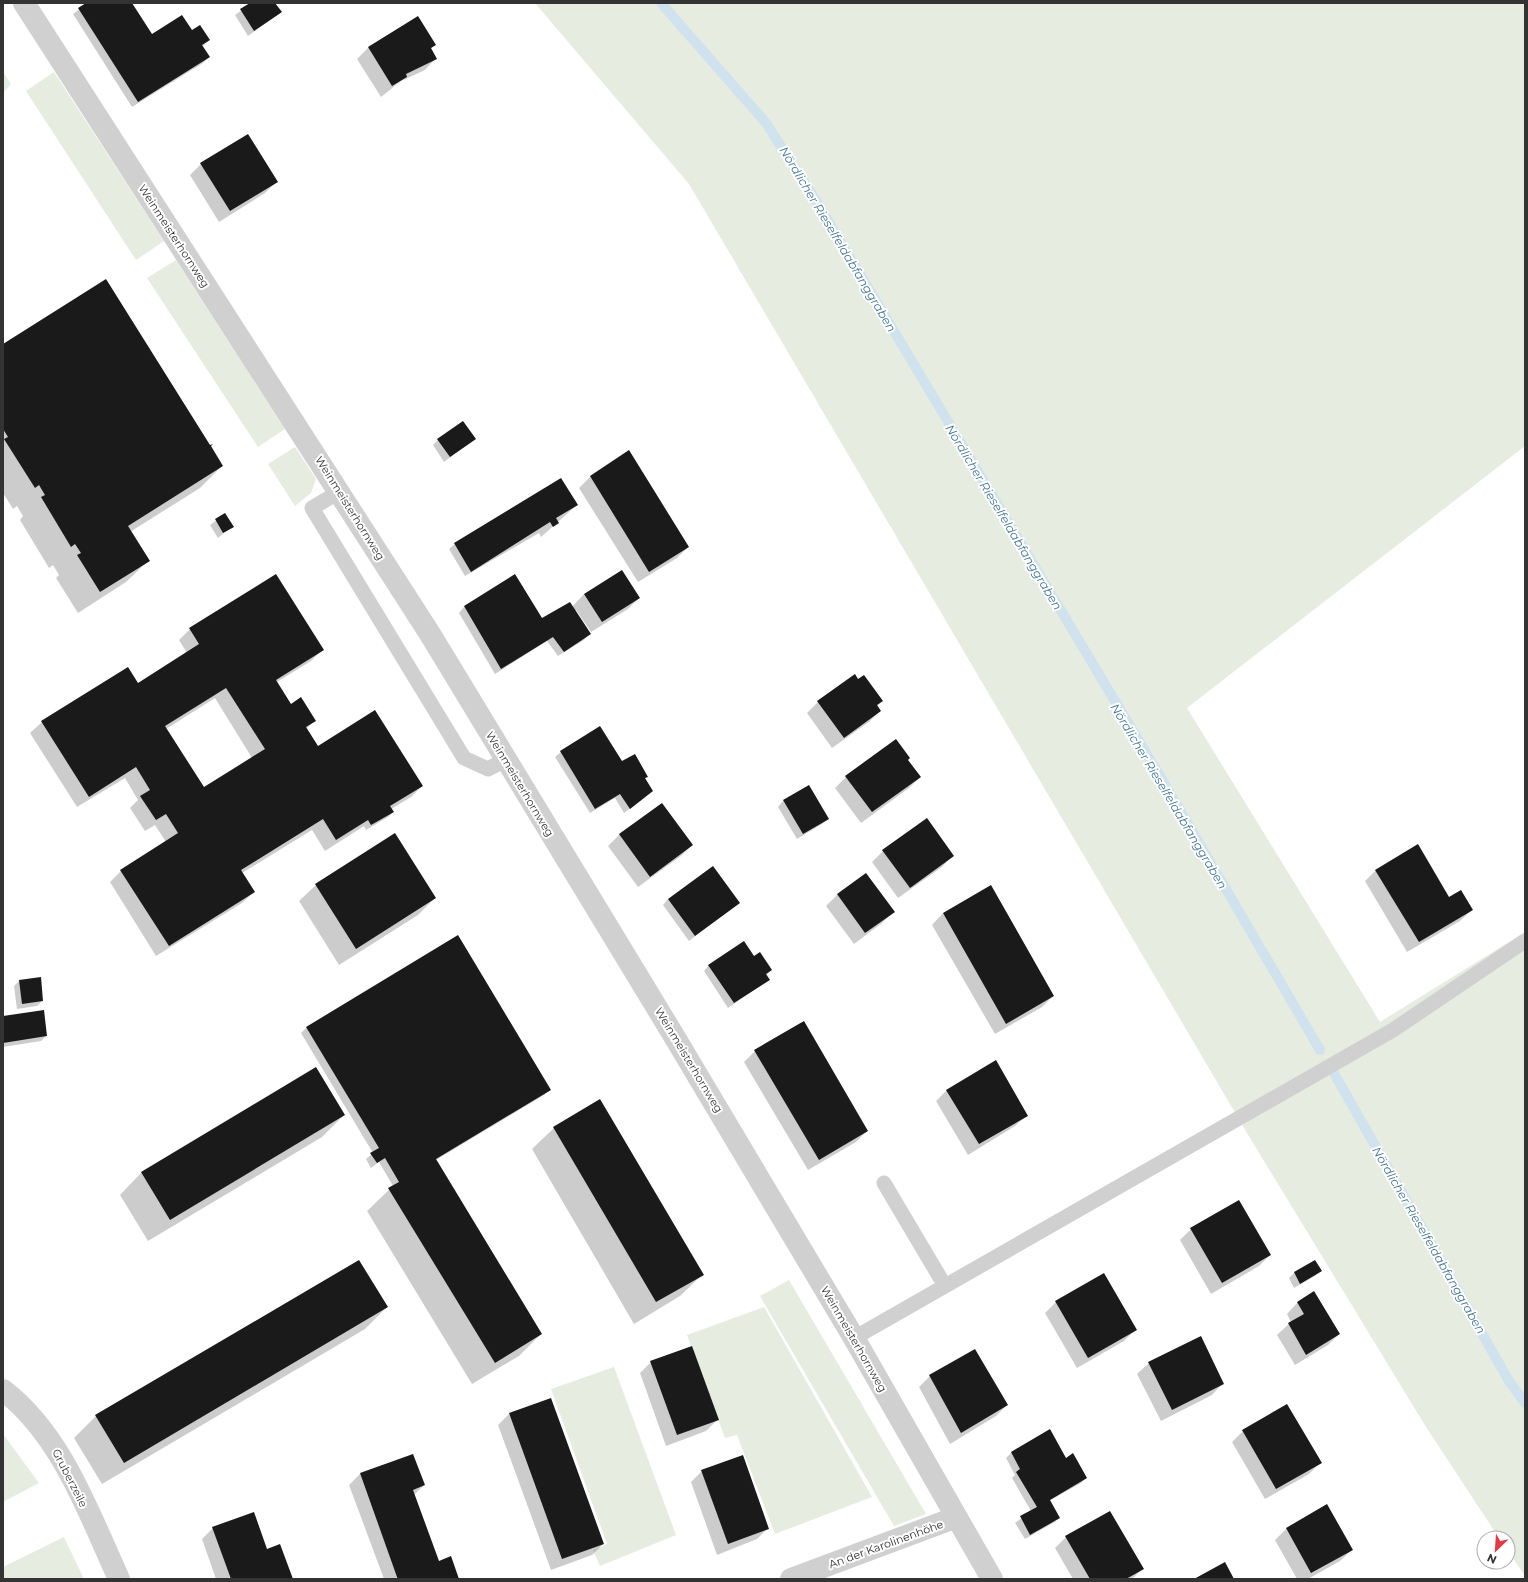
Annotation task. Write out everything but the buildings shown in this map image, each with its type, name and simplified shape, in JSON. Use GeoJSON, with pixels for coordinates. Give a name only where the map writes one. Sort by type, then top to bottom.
{"type":"FeatureCollection","features":[{"type":"Feature","properties":{"kind":"street","name":"Weinmeisterhornweg"},"geometry":{"type":"LineString","coordinates":[[24,3],[430,634],[505,760],[646,989],[854,1338],[992,1579]]}},
{"type":"Feature","properties":{"kind":"street","name":"Gruberzeile"},"geometry":{"type":"LineString","coordinates":[[3,1390],[32,1418],[59,1452],[120,1579]]}},
{"type":"Feature","properties":{"kind":"street","name":"An der Karolinenhöhe"},"geometry":{"type":"LineString","coordinates":[[792,1579],[957,1517]]}},
{"type":"Feature","properties":{"kind":"lane"},"geometry":{"type":"LineString","coordinates":[[339,492],[312,508],[464,758],[488,769],[505,760]]}},
{"type":"Feature","properties":{"kind":"lane"},"geometry":{"type":"LineString","coordinates":[[854,1338],[1393,1030],[1525,941]]}},
{"type":"Feature","properties":{"kind":"lane"},"geometry":{"type":"LineString","coordinates":[[884,1183],[945,1286]]}},
{"type":"Feature","properties":{"kind":"shaded area"},"geometry":{"type":"Polygon","coordinates":[[[535,3],[1525,3],[1525,446],[1187,708],[1380,1022],[1525,932],[1525,1576],[1516,1563],[1516,1530],[1494,1530],[1426,1427],[1250,1138],[689,184],[535,3]]]}},
{"type":"Feature","properties":{"kind":"shaded area"},"geometry":{"type":"Polygon","coordinates":[[[3,72],[11,84],[3,93],[3,72]]]}},
{"type":"Feature","properties":{"kind":"shaded area"},"geometry":{"type":"Polygon","coordinates":[[[54,72],[164,241],[136,260],[26,91],[54,72]]]}},
{"type":"Feature","properties":{"kind":"shaded area"},"geometry":{"type":"Polygon","coordinates":[[[176,260],[285,429],[258,447],[147,278],[176,260]]]}},
{"type":"Feature","properties":{"kind":"shaded area"},"geometry":{"type":"Polygon","coordinates":[[[295,447],[316,479],[311,493],[295,506],[268,464],[295,447]]]}},
{"type":"Feature","properties":{"kind":"shaded area"},"geometry":{"type":"Polygon","coordinates":[[[789,1280],[926,1514],[894,1526],[760,1296],[789,1280]]]}},
{"type":"Feature","properties":{"kind":"shaded area"},"geometry":{"type":"Polygon","coordinates":[[[764,1307],[872,1497],[775,1534],[737,1435],[725,1438],[687,1335],[764,1307]]]}},
{"type":"Feature","properties":{"kind":"shaded area"},"geometry":{"type":"Polygon","coordinates":[[[614,1367],[676,1535],[600,1566],[593,1550],[607,1544],[551,1389],[614,1367]]]}},
{"type":"Feature","properties":{"kind":"shaded area"},"geometry":{"type":"Polygon","coordinates":[[[3,1434],[39,1483],[3,1502],[3,1434]]]}},
{"type":"Feature","properties":{"kind":"shaded area"},"geometry":{"type":"Polygon","coordinates":[[[64,1537],[84,1579],[3,1579],[3,1567],[64,1537]]]}},
{"type":"Feature","properties":{"kind":"waterway","name":"Nördlicher Rieselfeldabfanggraben"},"geometry":{"type":"LineString","coordinates":[[661,3],[766,123],[818,204],[1161,778],[1320,1050]]}},
{"type":"Feature","properties":{"kind":"waterway","name":"Nördlicher Rieselfeldabfanggraben"},"geometry":{"type":"LineString","coordinates":[[1335,1075],[1509,1381],[1525,1403]]}}]}
